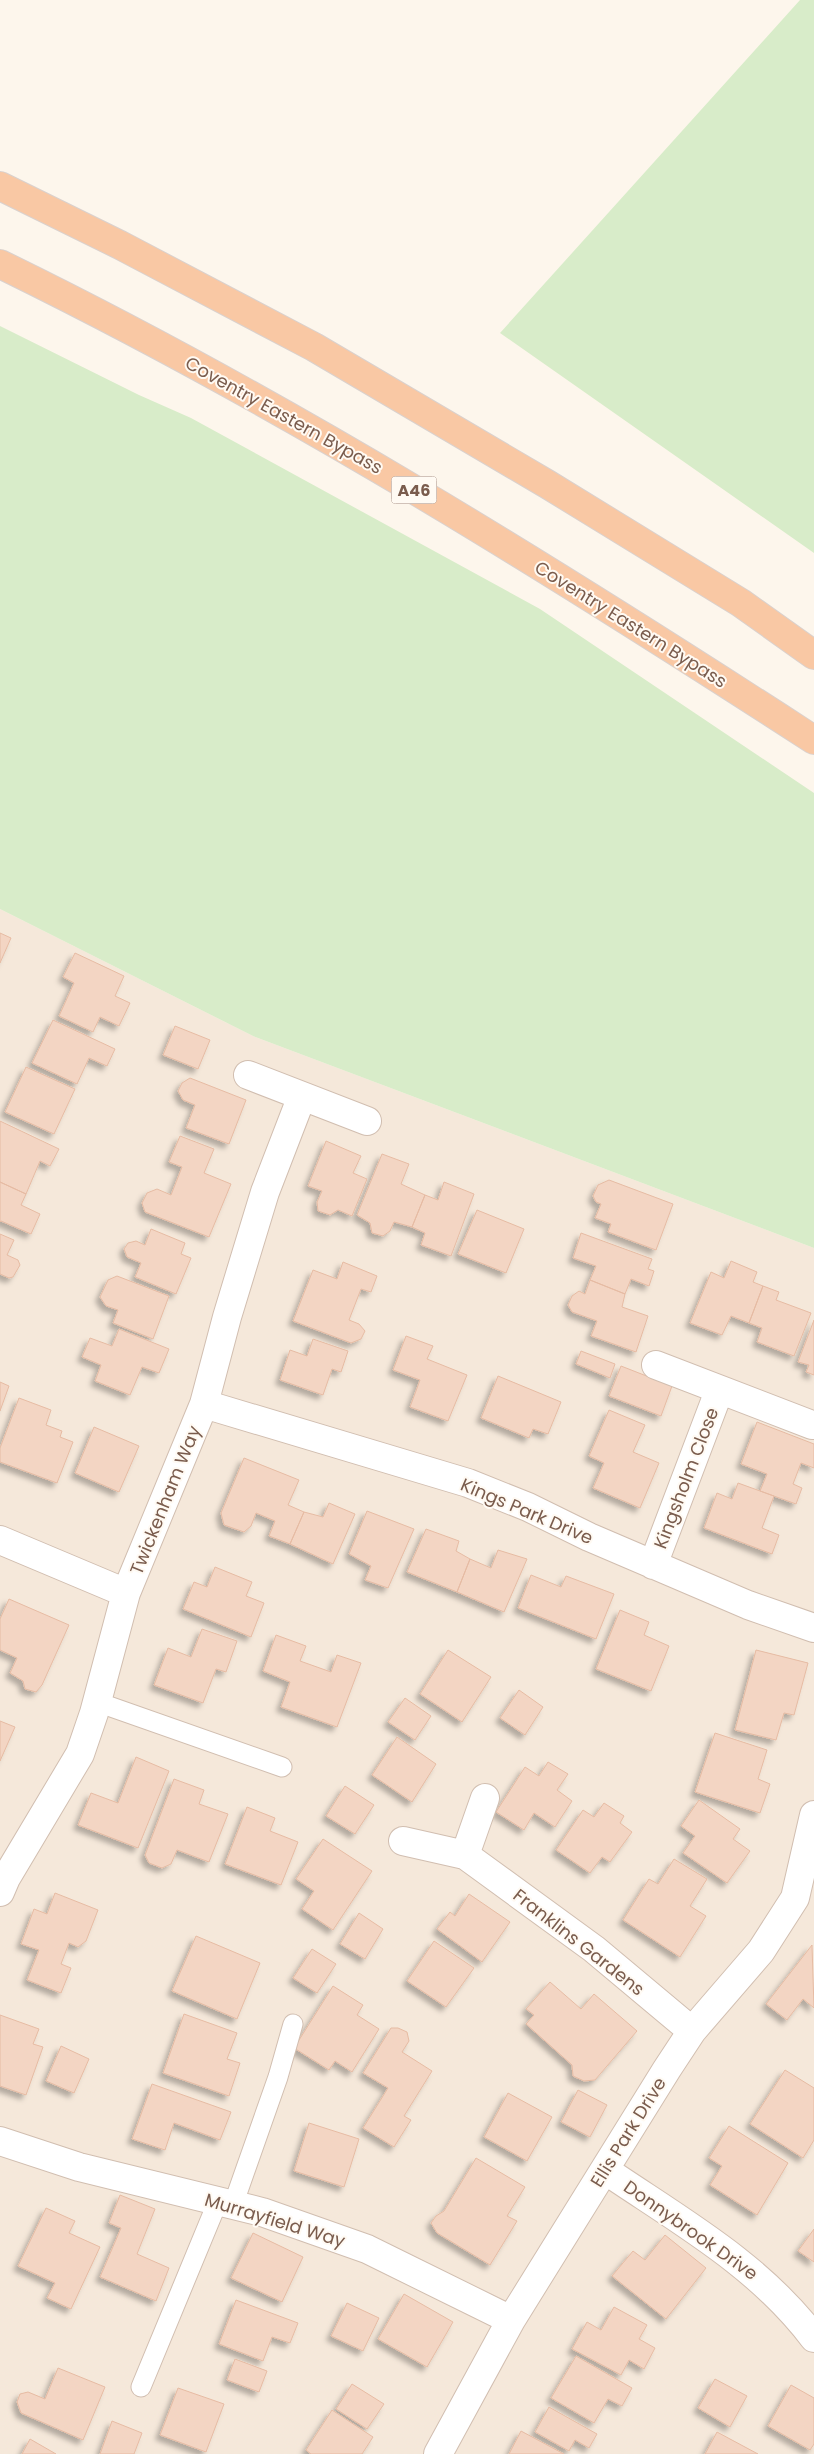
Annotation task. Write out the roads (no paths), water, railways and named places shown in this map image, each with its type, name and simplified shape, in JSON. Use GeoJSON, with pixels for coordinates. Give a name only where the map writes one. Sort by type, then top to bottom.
{"type":"FeatureCollection","features":[{"type":"Feature","properties":{"kind":"highway"},"geometry":{"type":"LineString","coordinates":[[0,186],[120,245],[314,347],[573,499],[741,603],[814,655]]}},
{"type":"Feature","properties":{"kind":"highway","name":"Coventry Eastern Bypass"},"geometry":{"type":"LineString","coordinates":[[0,264],[102,314],[351,451],[646,631],[814,740]]}},
{"type":"Feature","properties":{"kind":"street"},"geometry":{"type":"LineString","coordinates":[[248,1075],[367,1121]]}},
{"type":"Feature","properties":{"kind":"street","name":"Twickenham Way"},"geometry":{"type":"LineString","coordinates":[[0,1892],[6,1878],[80,1754],[97,1702],[126,1593],[204,1404],[227,1317],[266,1192],[302,1096]]}},
{"type":"Feature","properties":{"kind":"street","name":"Kingsholm Close"},"geometry":{"type":"LineString","coordinates":[[656,1365],[719,1391],[812,1425]]}},
{"type":"Feature","properties":{"kind":"street","name":"Kingsholm Close"},"geometry":{"type":"LineString","coordinates":[[653,1565],[719,1391]]}},
{"type":"Feature","properties":{"kind":"street","name":"Kings Park Drive"},"geometry":{"type":"LineString","coordinates":[[204,1404],[468,1483],[528,1507],[653,1565],[748,1605],[814,1628]]}},
{"type":"Feature","properties":{"kind":"street"},"geometry":{"type":"LineString","coordinates":[[0,1540],[126,1593]]}},
{"type":"Feature","properties":{"kind":"street"},"geometry":{"type":"LineString","coordinates":[[465,1855],[485,1798]]}},
{"type":"Feature","properties":{"kind":"street","name":"Ellis Park Drive"},"geometry":{"type":"LineString","coordinates":[[438,2454],[511,2320],[692,2031],[805,1902],[814,1815]]}},
{"type":"Feature","properties":{"kind":"street","name":"Franklins Gardens"},"geometry":{"type":"LineString","coordinates":[[403,1841],[465,1855],[594,1949],[692,2031]]}},
{"type":"Feature","properties":{"kind":"street","name":"Murrayfield Way"},"geometry":{"type":"LineString","coordinates":[[0,2141],[79,2167],[262,2212],[367,2249],[511,2320]]}},
{"type":"Feature","properties":{"kind":"street","name":"Donnybrook Drive"},"geometry":{"type":"LineString","coordinates":[[605,2170],[727,2252],[766,2284],[795,2313],[814,2338]]}},
{"type":"Feature","properties":{"kind":"lane"},"geometry":{"type":"LineString","coordinates":[[97,1702],[282,1767]]}},
{"type":"Feature","properties":{"kind":"lane"},"geometry":{"type":"LineString","coordinates":[[142,2387],[226,2203],[278,2077],[293,2024]]}}]}
